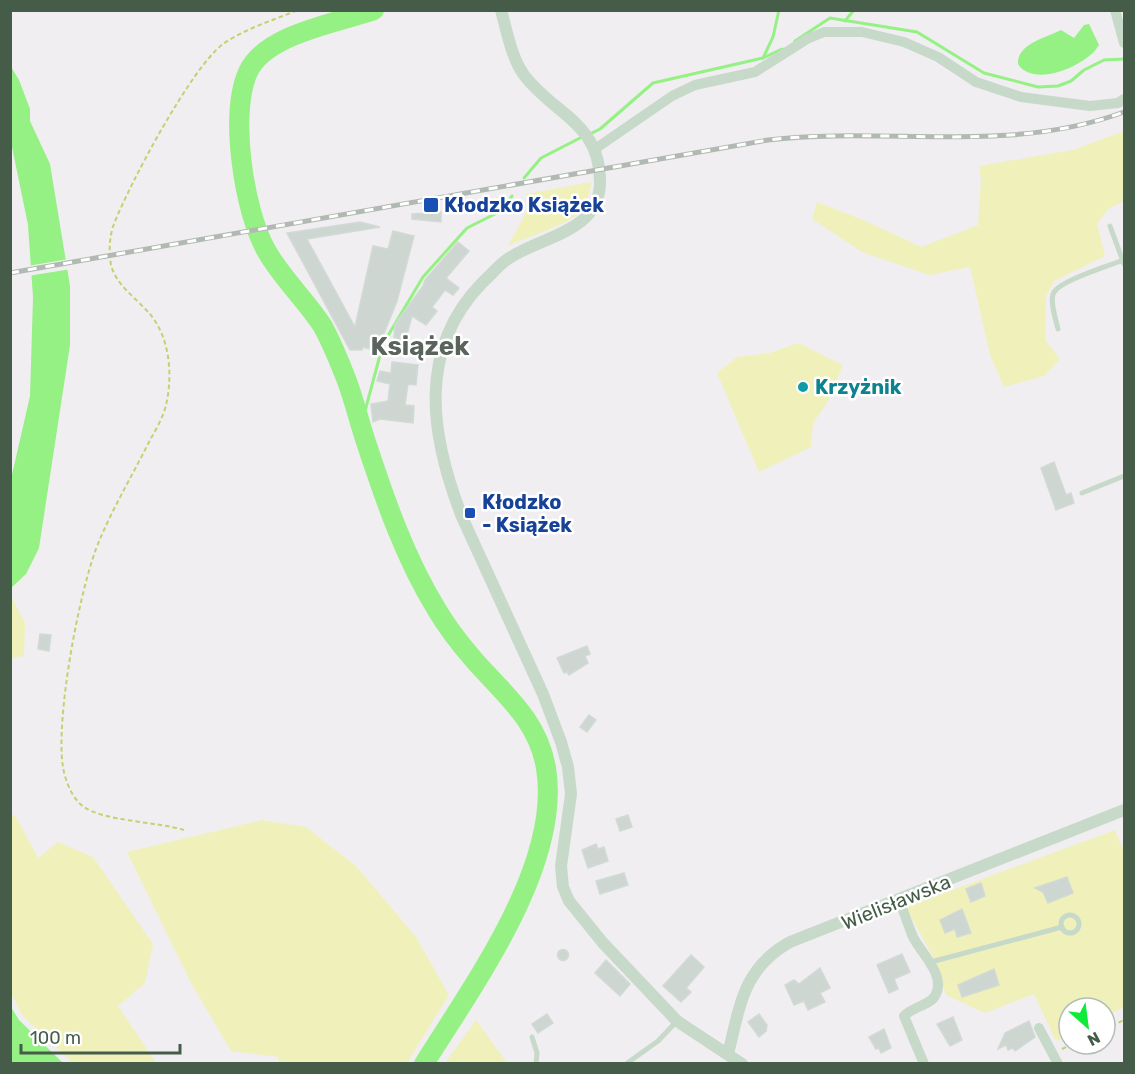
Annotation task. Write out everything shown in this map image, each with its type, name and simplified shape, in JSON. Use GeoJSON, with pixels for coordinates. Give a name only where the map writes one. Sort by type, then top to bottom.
{"type":"FeatureCollection","features":[{"type":"Feature","properties":{"kind":"street"},"geometry":{"type":"LineString","coordinates":[[501,10],[523,73],[534,87],[584,130],[595,149],[600,183],[592,212],[572,229],[521,250],[503,262],[471,295],[454,321],[439,354],[436,419],[452,490],[462,517],[543,694],[568,767],[571,794],[561,866],[563,887],[578,914],[677,1021],[742,1064]]}},
{"type":"Feature","properties":{"kind":"street"},"geometry":{"type":"LineString","coordinates":[[1115,10],[1125,43]]}},
{"type":"Feature","properties":{"kind":"street"},"geometry":{"type":"LineString","coordinates":[[595,149],[672,96],[695,85],[755,72],[771,64],[807,39],[824,32],[843,30],[904,42],[938,57],[976,82],[1022,97],[1090,106],[1122,101]]}},
{"type":"Feature","properties":{"kind":"street","name":"Wielisławska"},"geometry":{"type":"LineString","coordinates":[[728,1054],[747,983],[759,965],[774,951],[790,942],[900,901],[1125,810]]}},
{"type":"Feature","properties":{"kind":"street"},"geometry":{"type":"LineString","coordinates":[[900,901],[913,935],[931,962],[936,976],[937,994],[933,999],[912,1008],[904,1016],[924,1064]]}},
{"type":"Feature","properties":{"kind":"street"},"geometry":{"type":"LineString","coordinates":[[1039,1028],[1056,1058]]}},
{"type":"Feature","properties":{"kind":"lane"},"geometry":{"type":"LineString","coordinates":[[1058,329],[1053,300],[1054,292],[1063,285],[1124,262],[1110,226]]}},
{"type":"Feature","properties":{"kind":"lane"},"geometry":{"type":"LineString","coordinates":[[1082,493],[1125,476]]}},
{"type":"Feature","properties":{"kind":"lane"},"geometry":{"type":"LineString","coordinates":[[931,962],[1062,927]]}},
{"type":"Feature","properties":{"kind":"lane"},"geometry":{"type":"LineString","coordinates":[[626,1064],[658,1041],[677,1021]]}},
{"type":"Feature","properties":{"kind":"lane"},"geometry":{"type":"LineString","coordinates":[[532,1037],[537,1053],[536,1064]]}},
{"type":"Feature","properties":{"kind":"path"},"geometry":{"type":"LineString","coordinates":[[184,830],[162,823],[106,814],[83,807],[70,789],[63,766],[64,707],[84,588],[99,541],[165,409],[171,379],[160,328],[117,280],[112,267],[109,246],[113,225],[148,156],[206,61],[223,44],[298,10]]}},
{"type":"Feature","properties":{"kind":"shaded area"},"geometry":{"type":"Polygon","coordinates":[[[1089,24],[1099,45],[1084,60],[1048,74],[1026,71],[1018,64],[1022,51],[1033,42],[1061,30],[1074,38],[1084,25],[1089,24]]]}},
{"type":"Feature","properties":{"kind":"shaded area"},"geometry":{"type":"Polygon","coordinates":[[[10,65],[19,80],[30,109],[30,121],[50,164],[70,286],[70,345],[39,548],[26,574],[11,588],[11,479],[30,396],[33,297],[28,225],[11,142],[10,65]]]}},
{"type":"Feature","properties":{"kind":"shaded area"},"geometry":{"type":"Polygon","coordinates":[[[1124,131],[1124,201],[1108,209],[1097,224],[1105,256],[1054,281],[1046,296],[1045,340],[1060,359],[1044,376],[1004,387],[990,355],[970,267],[929,275],[862,252],[812,219],[817,202],[868,222],[921,247],[978,225],[981,179],[979,166],[1073,150],[1124,131]]]}},
{"type":"Feature","properties":{"kind":"shaded area"},"geometry":{"type":"Polygon","coordinates":[[[592,182],[585,206],[577,215],[508,246],[531,203],[526,194],[592,182]]]}},
{"type":"Feature","properties":{"kind":"shaded area"},"geometry":{"type":"Polygon","coordinates":[[[798,343],[843,365],[827,403],[813,423],[811,447],[759,472],[717,373],[737,357],[770,353],[798,343]]]}},
{"type":"Feature","properties":{"kind":"shaded area"},"geometry":{"type":"Polygon","coordinates":[[[11,596],[25,623],[24,656],[11,658],[11,596]]]}},
{"type":"Feature","properties":{"kind":"shaded area"},"geometry":{"type":"Polygon","coordinates":[[[11,815],[15,815],[38,858],[58,842],[93,857],[153,944],[145,983],[118,1006],[156,1063],[73,1063],[22,1015],[11,993],[11,815]]]}},
{"type":"Feature","properties":{"kind":"shaded area"},"geometry":{"type":"Polygon","coordinates":[[[262,820],[306,827],[356,866],[416,937],[449,995],[407,1063],[278,1063],[279,1057],[231,1051],[191,983],[127,852],[262,820]]]}},
{"type":"Feature","properties":{"kind":"shaded area"},"geometry":{"type":"Polygon","coordinates":[[[1115,830],[1124,852],[1124,1007],[1117,1011],[1117,996],[1057,996],[1056,1041],[1034,994],[985,1013],[946,995],[934,959],[906,907],[1115,830]]]}},
{"type":"Feature","properties":{"kind":"shaded area"},"geometry":{"type":"Polygon","coordinates":[[[11,1007],[19,1020],[63,1063],[11,1063],[11,1007]]]}},
{"type":"Feature","properties":{"kind":"shaded area"},"geometry":{"type":"Polygon","coordinates":[[[476,1020],[507,1063],[445,1063],[476,1020]]]}},
{"type":"Feature","properties":{"kind":"pier"},"geometry":{"type":"Polygon","coordinates":[[[69,259],[71,269],[28,276],[28,266],[69,259]]]}},
{"type":"Feature","properties":{"kind":"building"},"geometry":{"type":"Polygon","coordinates":[[[441,212],[441,222],[412,219],[412,214],[441,212]]]}},
{"type":"Feature","properties":{"kind":"building"},"geometry":{"type":"Polygon","coordinates":[[[360,222],[380,227],[307,239],[355,327],[373,246],[388,249],[393,231],[414,236],[397,301],[377,351],[363,347],[362,350],[350,350],[287,233],[360,222]]]}},
{"type":"Feature","properties":{"kind":"building"},"geometry":{"type":"Polygon","coordinates":[[[458,242],[469,251],[446,278],[459,288],[453,295],[445,290],[432,307],[437,311],[426,325],[412,316],[407,335],[402,334],[396,351],[393,350],[395,324],[425,280],[458,242]]]}},
{"type":"Feature","properties":{"kind":"building"},"geometry":{"type":"Polygon","coordinates":[[[392,362],[418,365],[416,385],[408,384],[405,405],[414,406],[413,423],[380,419],[373,422],[371,404],[388,401],[390,384],[377,381],[380,371],[391,373],[392,362]]]}},
{"type":"Feature","properties":{"kind":"building"},"geometry":{"type":"Polygon","coordinates":[[[1054,462],[1066,495],[1071,493],[1074,503],[1056,510],[1041,468],[1054,462]]]}},
{"type":"Feature","properties":{"kind":"building"},"geometry":{"type":"Polygon","coordinates":[[[40,634],[51,635],[49,651],[38,649],[40,634]]]}},
{"type":"Feature","properties":{"kind":"building"},"geometry":{"type":"Polygon","coordinates":[[[587,646],[590,654],[585,656],[588,663],[569,675],[567,672],[564,673],[557,658],[587,646]]]}},
{"type":"Feature","properties":{"kind":"building"},"geometry":{"type":"Polygon","coordinates":[[[589,715],[596,720],[587,732],[580,727],[589,715]]]}},
{"type":"Feature","properties":{"kind":"building"},"geometry":{"type":"Polygon","coordinates":[[[628,815],[632,827],[620,831],[616,819],[628,815]]]}},
{"type":"Feature","properties":{"kind":"building"},"geometry":{"type":"Polygon","coordinates":[[[596,844],[598,849],[604,847],[608,861],[588,868],[582,850],[596,844]]]}},
{"type":"Feature","properties":{"kind":"building"},"geometry":{"type":"Polygon","coordinates":[[[624,873],[628,885],[600,894],[596,881],[624,873]]]}},
{"type":"Feature","properties":{"kind":"building"},"geometry":{"type":"Polygon","coordinates":[[[1067,877],[1073,893],[1048,903],[1043,892],[1035,888],[1067,877]]]}},
{"type":"Feature","properties":{"kind":"building"},"geometry":{"type":"Polygon","coordinates":[[[981,883],[985,896],[971,902],[966,889],[981,883]]]}},
{"type":"Feature","properties":{"kind":"building"},"geometry":{"type":"Polygon","coordinates":[[[962,909],[971,933],[957,937],[955,929],[945,933],[940,920],[962,909]]]}},
{"type":"Feature","properties":{"kind":"building"},"geometry":{"type":"Polygon","coordinates":[[[563,949],[569,955],[563,961],[557,955],[563,949]]]}},
{"type":"Feature","properties":{"kind":"building"},"geometry":{"type":"Polygon","coordinates":[[[902,954],[910,972],[894,979],[898,989],[889,993],[877,965],[902,954]]]}},
{"type":"Feature","properties":{"kind":"building"},"geometry":{"type":"Polygon","coordinates":[[[691,955],[704,967],[686,988],[691,992],[681,1002],[663,986],[691,955]]]}},
{"type":"Feature","properties":{"kind":"building"},"geometry":{"type":"Polygon","coordinates":[[[606,960],[630,984],[620,996],[595,973],[606,960]]]}},
{"type":"Feature","properties":{"kind":"building"},"geometry":{"type":"Polygon","coordinates":[[[820,968],[830,988],[820,993],[825,1002],[808,1010],[804,1001],[794,1005],[785,985],[794,980],[799,984],[820,968]]]}},
{"type":"Feature","properties":{"kind":"building"},"geometry":{"type":"Polygon","coordinates":[[[994,969],[999,985],[962,997],[958,985],[994,969]]]}},
{"type":"Feature","properties":{"kind":"building"},"geometry":{"type":"Polygon","coordinates":[[[547,1014],[553,1023],[538,1033],[532,1024],[547,1014]]]}},
{"type":"Feature","properties":{"kind":"building"},"geometry":{"type":"Polygon","coordinates":[[[759,1014],[767,1025],[766,1031],[759,1037],[748,1022],[759,1014]]]}},
{"type":"Feature","properties":{"kind":"building"},"geometry":{"type":"Polygon","coordinates":[[[953,1017],[962,1040],[950,1046],[937,1024],[953,1017]]]}},
{"type":"Feature","properties":{"kind":"building"},"geometry":{"type":"Polygon","coordinates":[[[1029,1021],[1035,1037],[1015,1051],[1013,1048],[1008,1050],[1006,1045],[998,1049],[1005,1033],[1029,1021]]]}},
{"type":"Feature","properties":{"kind":"building"},"geometry":{"type":"Polygon","coordinates":[[[884,1029],[891,1048],[881,1053],[869,1037],[884,1029]]]}},
{"type":"Feature","properties":{"kind":"waterway"},"geometry":{"type":"LineString","coordinates":[[374,10],[322,25],[286,39],[257,59],[248,72],[242,90],[240,136],[246,188],[258,233],[272,260],[315,315],[331,342],[350,389],[388,507],[415,570],[454,636],[528,722],[542,751],[546,768],[547,805],[541,844],[527,883],[488,961],[424,1064]]}},
{"type":"Feature","properties":{"kind":"waterway"},"geometry":{"type":"LineString","coordinates":[[588,135],[600,129],[653,83],[763,58],[773,37],[779,10]]}},
{"type":"Feature","properties":{"kind":"waterway"},"geometry":{"type":"LineString","coordinates":[[845,21],[854,10]]}},
{"type":"Feature","properties":{"kind":"waterway"},"geometry":{"type":"LineString","coordinates":[[795,41],[830,18],[917,32],[984,73],[1038,87],[1058,86],[1071,81],[1084,70],[1104,60],[1124,59]]}},
{"type":"Feature","properties":{"kind":"waterway"},"geometry":{"type":"LineString","coordinates":[[763,58],[782,49]]}},
{"type":"Feature","properties":{"kind":"waterway"},"geometry":{"type":"LineString","coordinates":[[524,178],[541,158],[582,137]]}},
{"type":"Feature","properties":{"kind":"waterway"},"geometry":{"type":"LineString","coordinates":[[361,426],[383,344],[423,277],[467,228],[501,211],[512,196]]}},
{"type":"Feature","properties":{"kind":"railway"},"geometry":{"type":"LineString","coordinates":[[10,273],[768,140],[858,136],[992,136],[1036,133],[1080,125],[1124,112]]}},
{"type":"Feature","properties":{"kind":"place","name":"Kłodzko Książek"},"geometry":{"type":"Point","coordinates":[431,205]}},
{"type":"Feature","properties":{"kind":"place","name":"Krzyżnik"},"geometry":{"type":"Point","coordinates":[803,387]}},
{"type":"Feature","properties":{"kind":"place","name":"Kłodzko - Książek"},"geometry":{"type":"Point","coordinates":[470,513]}},
{"type":"Feature","properties":{"kind":"district","name":"Książek"},"geometry":{"type":"Point","coordinates":[420,346]}}]}
